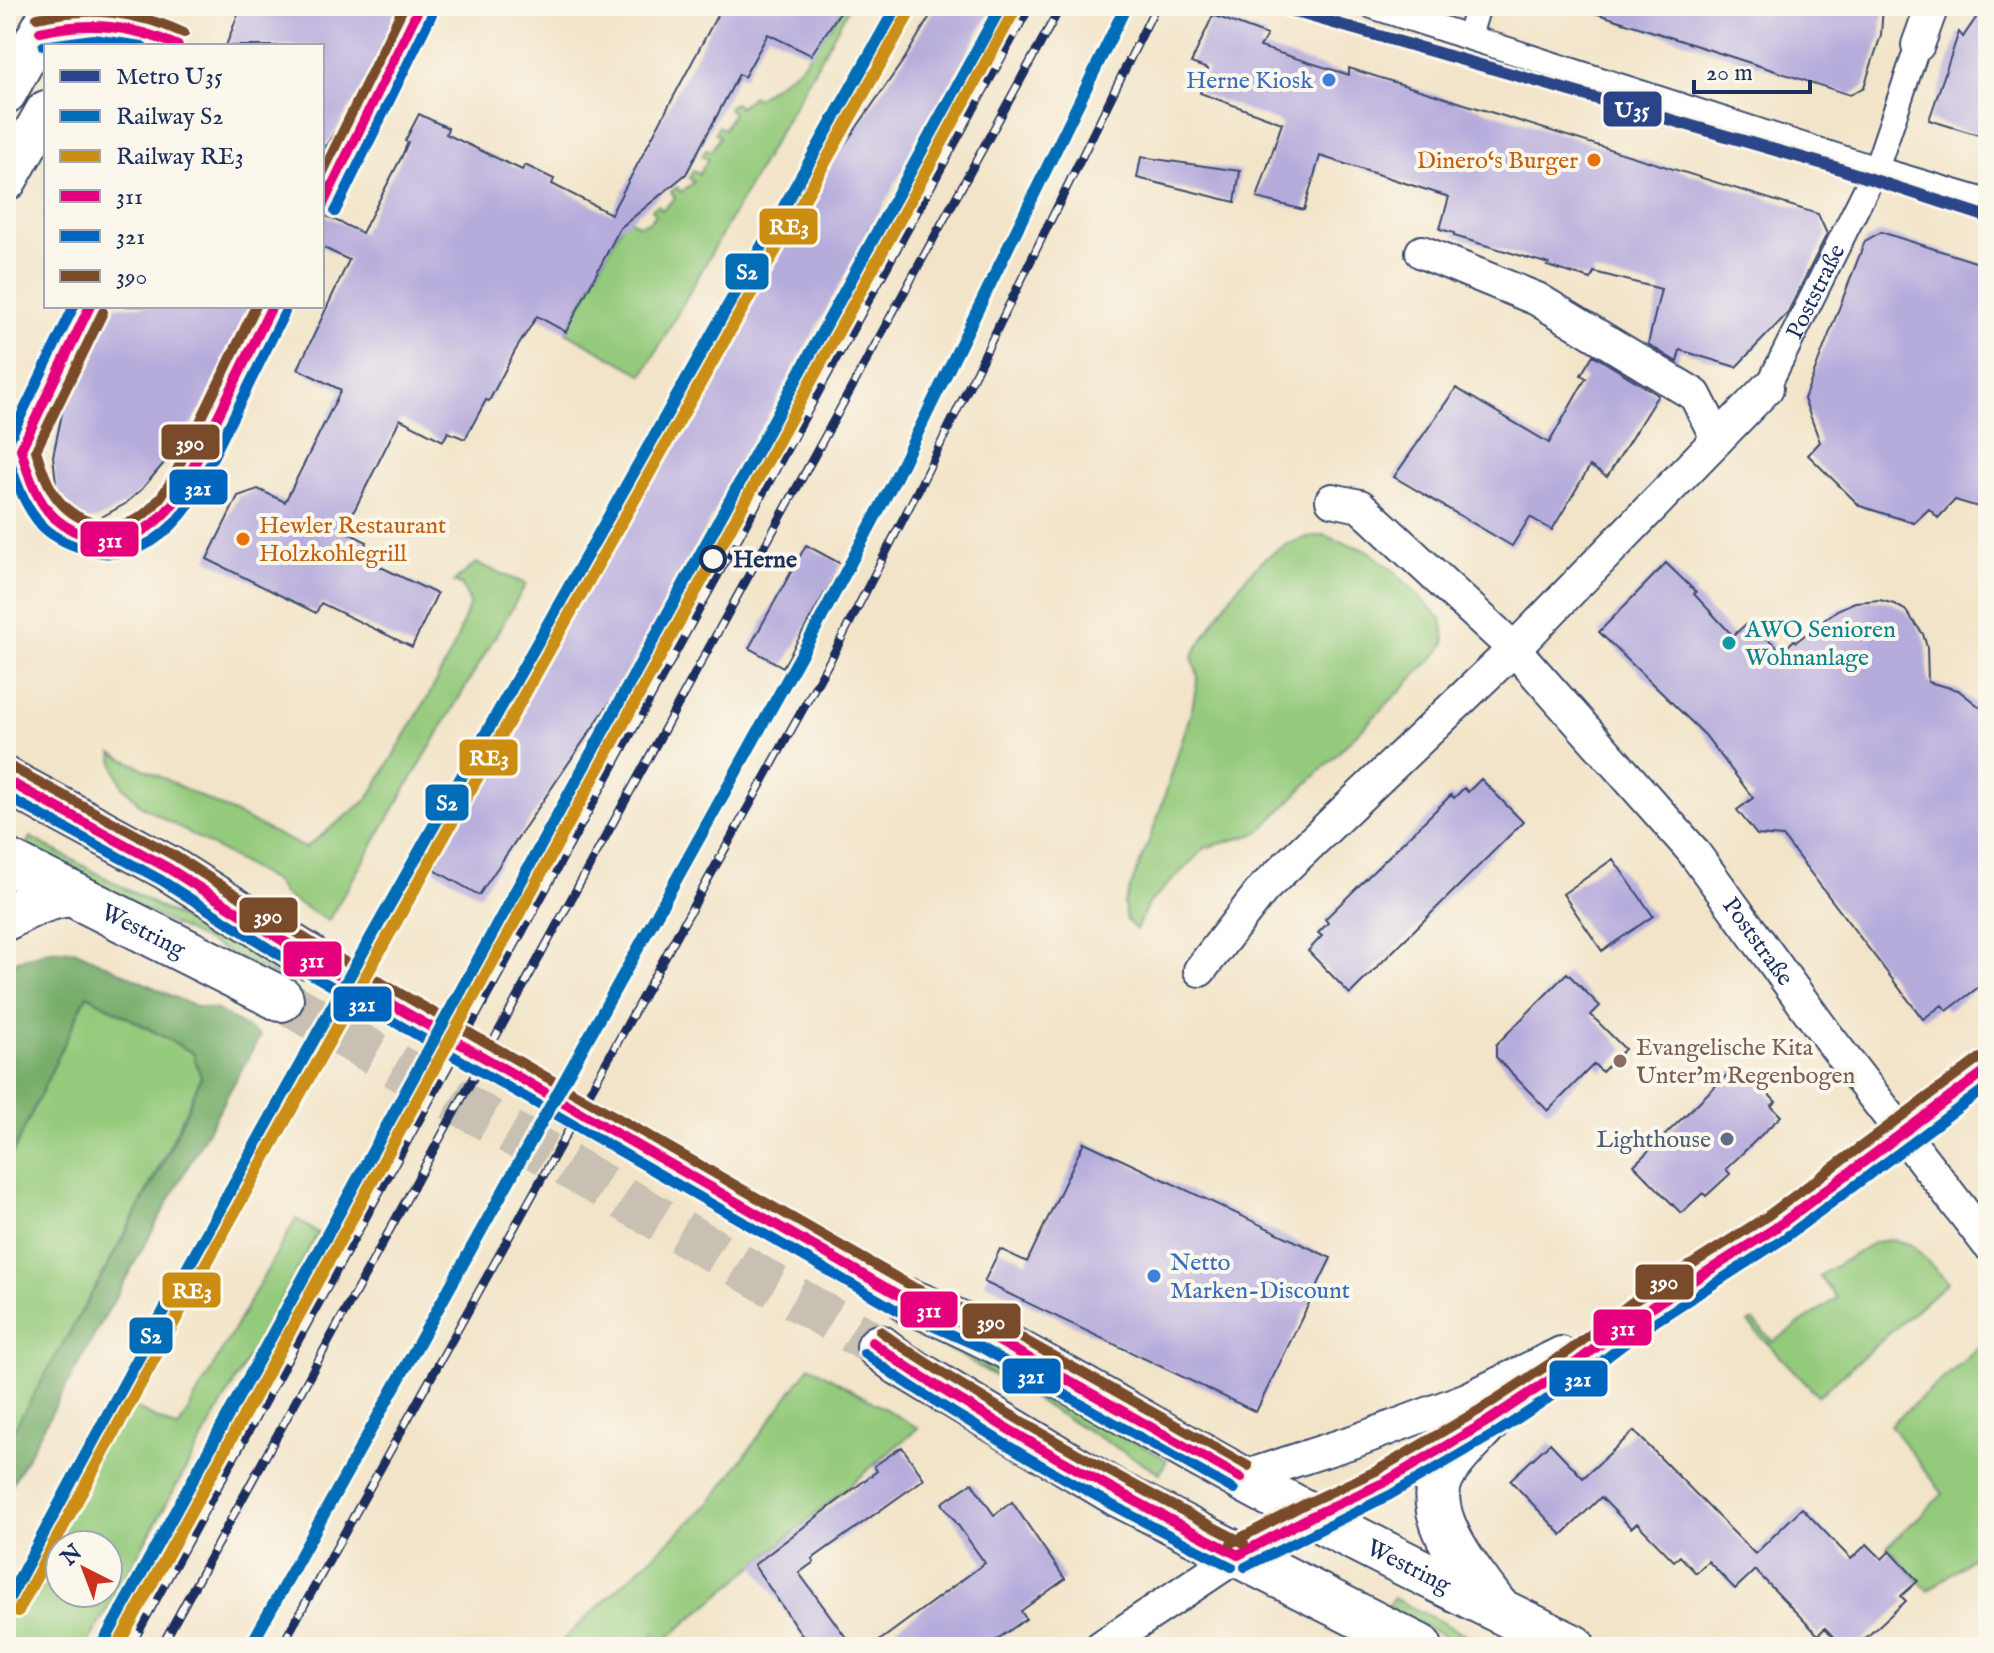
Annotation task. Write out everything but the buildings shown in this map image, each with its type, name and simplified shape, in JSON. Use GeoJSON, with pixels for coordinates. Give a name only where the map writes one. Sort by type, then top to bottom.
{"type":"FeatureCollection","features":[{"type":"Feature","properties":{"kind":"main road"},"geometry":{"type":"LineString","coordinates":[[6,780],[168,868],[307,956]]}},
{"type":"Feature","properties":{"kind":"main road","name":"Westring"},"geometry":{"type":"LineString","coordinates":[[6,861],[281,999]]}},
{"type":"Feature","properties":{"kind":"main road"},"geometry":{"type":"LineString","coordinates":[[6,918],[35,903],[57,895],[71,894]]}},
{"type":"Feature","properties":{"kind":"main road","name":"Westring"},"geometry":{"type":"LineString","coordinates":[[909,1301],[986,1334],[1312,1516],[1573,1647]]}},
{"type":"Feature","properties":{"kind":"main road"},"geometry":{"type":"LineString","coordinates":[[879,1347],[901,1364],[1118,1494],[1420,1647]]}},
{"type":"Feature","properties":{"kind":"main road"},"geometry":{"type":"LineString","coordinates":[[1488,1421],[1442,1476],[1437,1493],[1438,1508],[1447,1534],[1497,1609]]}},
{"type":"Feature","properties":{"kind":"street"},"geometry":{"type":"LineString","coordinates":[[6,93],[54,6]]}},
{"type":"Feature","properties":{"kind":"street"},"geometry":{"type":"LineString","coordinates":[[83,44],[104,6]]}},
{"type":"Feature","properties":{"kind":"street"},"geometry":{"type":"LineString","coordinates":[[1372,6],[1876,169],[1988,202]]}},
{"type":"Feature","properties":{"kind":"street"},"geometry":{"type":"LineString","coordinates":[[1469,36],[1478,6]]}},
{"type":"Feature","properties":{"kind":"street"},"geometry":{"type":"LineString","coordinates":[[1918,45],[1932,6]]}},
{"type":"Feature","properties":{"kind":"street","name":"Poststraße"},"geometry":{"type":"LineString","coordinates":[[1200,970],[1263,889],[1514,649],[1767,388],[1876,169],[1918,45]]}},
{"type":"Feature","properties":{"kind":"street"},"geometry":{"type":"LineString","coordinates":[[6,181],[44,114]]}},
{"type":"Feature","properties":{"kind":"street"},"geometry":{"type":"LineString","coordinates":[[1422,252],[1537,299],[1695,395],[1717,438]]}},
{"type":"Feature","properties":{"kind":"street","name":"Poststraße"},"geometry":{"type":"LineString","coordinates":[[1332,500],[1360,506],[1514,649],[1692,850],[1902,1135],[1988,1244]]}},
{"type":"Feature","properties":{"kind":"street"},"geometry":{"type":"LineString","coordinates":[[1101,1647],[1238,1555],[1383,1483],[1488,1421],[1577,1362],[1639,1315],[1774,1229],[1988,1069]]}},
{"type":"Feature","properties":{"kind":"street"},"geometry":{"type":"LineString","coordinates":[[1241,1478],[1358,1440],[1467,1399],[1639,1315]]}},
{"type":"Feature","properties":{"kind":"green space"},"geometry":{"type":"Polygon","coordinates":[[[845,6],[850,6],[643,375],[566,332],[626,217],[638,225],[647,223],[656,215],[652,209],[658,205],[662,210],[675,198],[671,192],[677,187],[681,192],[694,182],[689,178],[693,171],[699,174],[708,159],[702,156],[706,149],[711,151],[720,136],[715,133],[718,126],[724,129],[733,113],[728,108],[734,103],[739,107],[753,96],[756,99],[801,66],[845,6]]]}},
{"type":"Feature","properties":{"kind":"green space"},"geometry":{"type":"Polygon","coordinates":[[[1323,535],[1368,551],[1394,571],[1442,620],[1445,642],[1440,651],[1258,833],[1205,848],[1148,904],[1136,930],[1126,919],[1124,904],[1157,820],[1192,709],[1198,676],[1192,656],[1230,597],[1261,562],[1299,540],[1323,535]]]}},
{"type":"Feature","properties":{"kind":"green space"},"geometry":{"type":"Polygon","coordinates":[[[476,563],[526,584],[328,921],[284,895],[275,882],[140,805],[122,785],[112,753],[305,848],[368,799],[453,649],[470,603],[462,586],[454,582],[476,563]]]}},
{"type":"Feature","properties":{"kind":"green space"},"geometry":{"type":"Polygon","coordinates":[[[30,837],[294,975],[289,983],[24,849],[30,837]]]}},
{"type":"Feature","properties":{"kind":"green space"},"geometry":{"type":"Polygon","coordinates":[[[53,950],[74,950],[193,1006],[217,1010],[260,1036],[6,1495],[6,1443],[168,1154],[201,1077],[193,1053],[87,995],[6,1168],[6,970],[18,960],[53,950]]]}},
{"type":"Feature","properties":{"kind":"green space"},"geometry":{"type":"Polygon","coordinates":[[[87,995],[193,1053],[201,1077],[133,1217],[6,1443],[6,1168],[87,995]]]}},
{"type":"Feature","properties":{"kind":"green space"},"geometry":{"type":"Polygon","coordinates":[[[296,1219],[318,1233],[124,1579],[124,1529],[55,1529],[123,1402],[178,1429],[296,1219]]]}},
{"type":"Feature","properties":{"kind":"green space"},"geometry":{"type":"Polygon","coordinates":[[[1892,1240],[1910,1244],[1948,1282],[1818,1396],[1748,1323],[1753,1320],[1773,1342],[1837,1298],[1819,1276],[1875,1242],[1892,1240]]]}},
{"type":"Feature","properties":{"kind":"green space"},"geometry":{"type":"Polygon","coordinates":[[[898,1318],[961,1342],[1167,1460],[1160,1473],[954,1352],[894,1327],[898,1318]]]}},
{"type":"Feature","properties":{"kind":"green space"},"geometry":{"type":"Polygon","coordinates":[[[1988,1340],[1988,1545],[1928,1591],[1887,1547],[1943,1494],[1890,1425],[1988,1340]]]}},
{"type":"Feature","properties":{"kind":"green space"},"geometry":{"type":"Polygon","coordinates":[[[810,1366],[918,1428],[663,1642],[656,1633],[638,1647],[555,1647],[711,1502],[810,1366]]]}},
{"type":"Feature","properties":{"kind":"green space"},"geometry":{"type":"Polygon","coordinates":[[[44,1550],[44,1609],[107,1609],[86,1647],[6,1647],[6,1621],[44,1550]]]}},
{"type":"Feature","properties":{"kind":"green space"},"geometry":{"type":"Polygon","coordinates":[[[1393,1598],[1491,1647],[1466,1647],[1387,1608],[1393,1598]]]}},
{"type":"Feature","properties":{"kind":"tunnel"},"geometry":{"type":"LineString","coordinates":[[307,956],[909,1301]]}},
{"type":"Feature","properties":{"kind":"tunnel"},"geometry":{"type":"LineString","coordinates":[[281,999],[879,1347]]}},
{"type":"Feature","properties":{"kind":"railway"},"geometry":{"type":"LineString","coordinates":[[130,1647],[1030,6]]}},
{"type":"Feature","properties":{"kind":"railway"},"geometry":{"type":"LineString","coordinates":[[161,1647],[1061,6]]}},
{"type":"Feature","properties":{"kind":"railway"},"geometry":{"type":"LineString","coordinates":[[281,1647],[834,653],[918,490],[1156,6]]}},
{"type":"Feature","properties":{"kind":"metro line","name":"U35"},"geometry":{"type":"LineString","coordinates":[[1275,6],[1831,166],[1988,217]]}},
{"type":"Feature","properties":{"kind":"rail line","name":"S2"},"geometry":{"type":"LineString","coordinates":[[6,1604],[335,1002],[897,6]]}},
{"type":"Feature","properties":{"kind":"rail line","name":"S2"},"geometry":{"type":"LineString","coordinates":[[101,1647],[1001,6]]}},
{"type":"Feature","properties":{"kind":"rail line","name":"S2"},"geometry":{"type":"LineString","coordinates":[[250,1647],[817,626],[894,481],[1126,6]]}},
{"type":"Feature","properties":{"kind":"rail line","name":"RE3"},"geometry":{"type":"LineString","coordinates":[[18,1611],[347,1009],[909,13]]}},
{"type":"Feature","properties":{"kind":"rail line","name":"RE3"},"geometry":{"type":"LineString","coordinates":[[117,1647],[1013,13]]}},
{"type":"Feature","properties":{"kind":"transit line","name":"390"},"geometry":{"type":"LineString","coordinates":[[324,170],[404,6]]}},
{"type":"Feature","properties":{"kind":"transit line","name":"311"},"geometry":{"type":"LineString","coordinates":[[324,202],[420,6]]}},
{"type":"Feature","properties":{"kind":"transit line","name":"390"},"geometry":{"type":"LineString","coordinates":[[37,18],[75,12],[112,13],[130,15],[184,33]]}},
{"type":"Feature","properties":{"kind":"transit line","name":"321"},"geometry":{"type":"LineString","coordinates":[[335,212],[433,12]]}},
{"type":"Feature","properties":{"kind":"transit line","name":"311"},"geometry":{"type":"LineString","coordinates":[[40,32],[76,27],[110,27],[144,33],[173,44]]}},
{"type":"Feature","properties":{"kind":"transit line","name":"321"},"geometry":{"type":"LineString","coordinates":[[57,44],[93,39],[128,44]]}},
{"type":"Feature","properties":{"kind":"transit line","name":"321"},"geometry":{"type":"LineString","coordinates":[[73,308],[8,443],[7,451],[24,499],[45,529],[61,540],[101,553],[131,551],[144,546],[169,528],[190,504],[285,312]]}},
{"type":"Feature","properties":{"kind":"transit line","name":"311"},"geometry":{"type":"LineString","coordinates":[[89,308],[21,449],[35,490],[52,515],[64,526],[79,533],[113,539],[138,533],[149,526],[179,496],[271,308]]}},
{"type":"Feature","properties":{"kind":"transit line","name":"390"},"geometry":{"type":"LineString","coordinates":[[103,312],[36,450],[49,485],[70,512],[93,523],[115,525],[143,515],[164,493],[255,308]]}},
{"type":"Feature","properties":{"kind":"transit line","name":"390"},"geometry":{"type":"LineString","coordinates":[[13,768],[175,856],[314,944],[915,1288],[993,1322],[1248,1466]]}},
{"type":"Feature","properties":{"kind":"transit line","name":"311"},"geometry":{"type":"LineString","coordinates":[[6,780],[168,868],[307,956],[909,1301],[986,1334],[1241,1478]]}},
{"type":"Feature","properties":{"kind":"transit line","name":"321"},"geometry":{"type":"LineString","coordinates":[[6,796],[161,880],[300,968],[902,1313],[980,1347],[1234,1490]]}},
{"type":"Feature","properties":{"kind":"transit line","name":"390"},"geometry":{"type":"LineString","coordinates":[[1231,1543],[1376,1471],[1481,1409],[1569,1351],[1631,1303],[1766,1217],[1980,1058]]}},
{"type":"Feature","properties":{"kind":"transit line","name":"311"},"geometry":{"type":"LineString","coordinates":[[1238,1555],[1383,1483],[1488,1421],[1577,1362],[1639,1315],[1774,1229],[1988,1069]]}},
{"type":"Feature","properties":{"kind":"transit line","name":"321"},"geometry":{"type":"LineString","coordinates":[[1245,1567],[1390,1495],[1496,1433],[1585,1374],[1647,1327],[1782,1240],[1988,1086]]}},
{"type":"Feature","properties":{"kind":"transit line","name":"390"},"geometry":{"type":"LineString","coordinates":[[880,1331],[933,1367],[1051,1438],[1244,1543]]}},
{"type":"Feature","properties":{"kind":"transit line","name":"311"},"geometry":{"type":"LineString","coordinates":[[872,1342],[1043,1450],[1238,1555]]}},
{"type":"Feature","properties":{"kind":"transit line","name":"321"},"geometry":{"type":"LineString","coordinates":[[864,1353],[919,1391],[1039,1464],[1232,1567]]}},
{"type":"Feature","properties":{"kind":"place","name":"Herne Kiosk"},"geometry":{"type":"Point","coordinates":[1329,80]}},
{"type":"Feature","properties":{"kind":"place","name":"Dinero‘s Burger"},"geometry":{"type":"Point","coordinates":[1594,160]}},
{"type":"Feature","properties":{"kind":"place","name":"Hewler Restaurant Holzkohlegrill"},"geometry":{"type":"Point","coordinates":[243,539]}},
{"type":"Feature","properties":{"kind":"place","name":"Herne"},"geometry":{"type":"Point","coordinates":[713,559]}},
{"type":"Feature","properties":{"kind":"place","name":"AWO Senioren Wohnanlage"},"geometry":{"type":"Point","coordinates":[1729,643]}},
{"type":"Feature","properties":{"kind":"place","name":"Evangelische Kita Unter'm Regenbogen"},"geometry":{"type":"Point","coordinates":[1620,1061]}},
{"type":"Feature","properties":{"kind":"place","name":"Lighthouse"},"geometry":{"type":"Point","coordinates":[1727,1139]}},
{"type":"Feature","properties":{"kind":"place","name":"Netto Marken-Discount"},"geometry":{"type":"Point","coordinates":[1154,1276]}}]}
